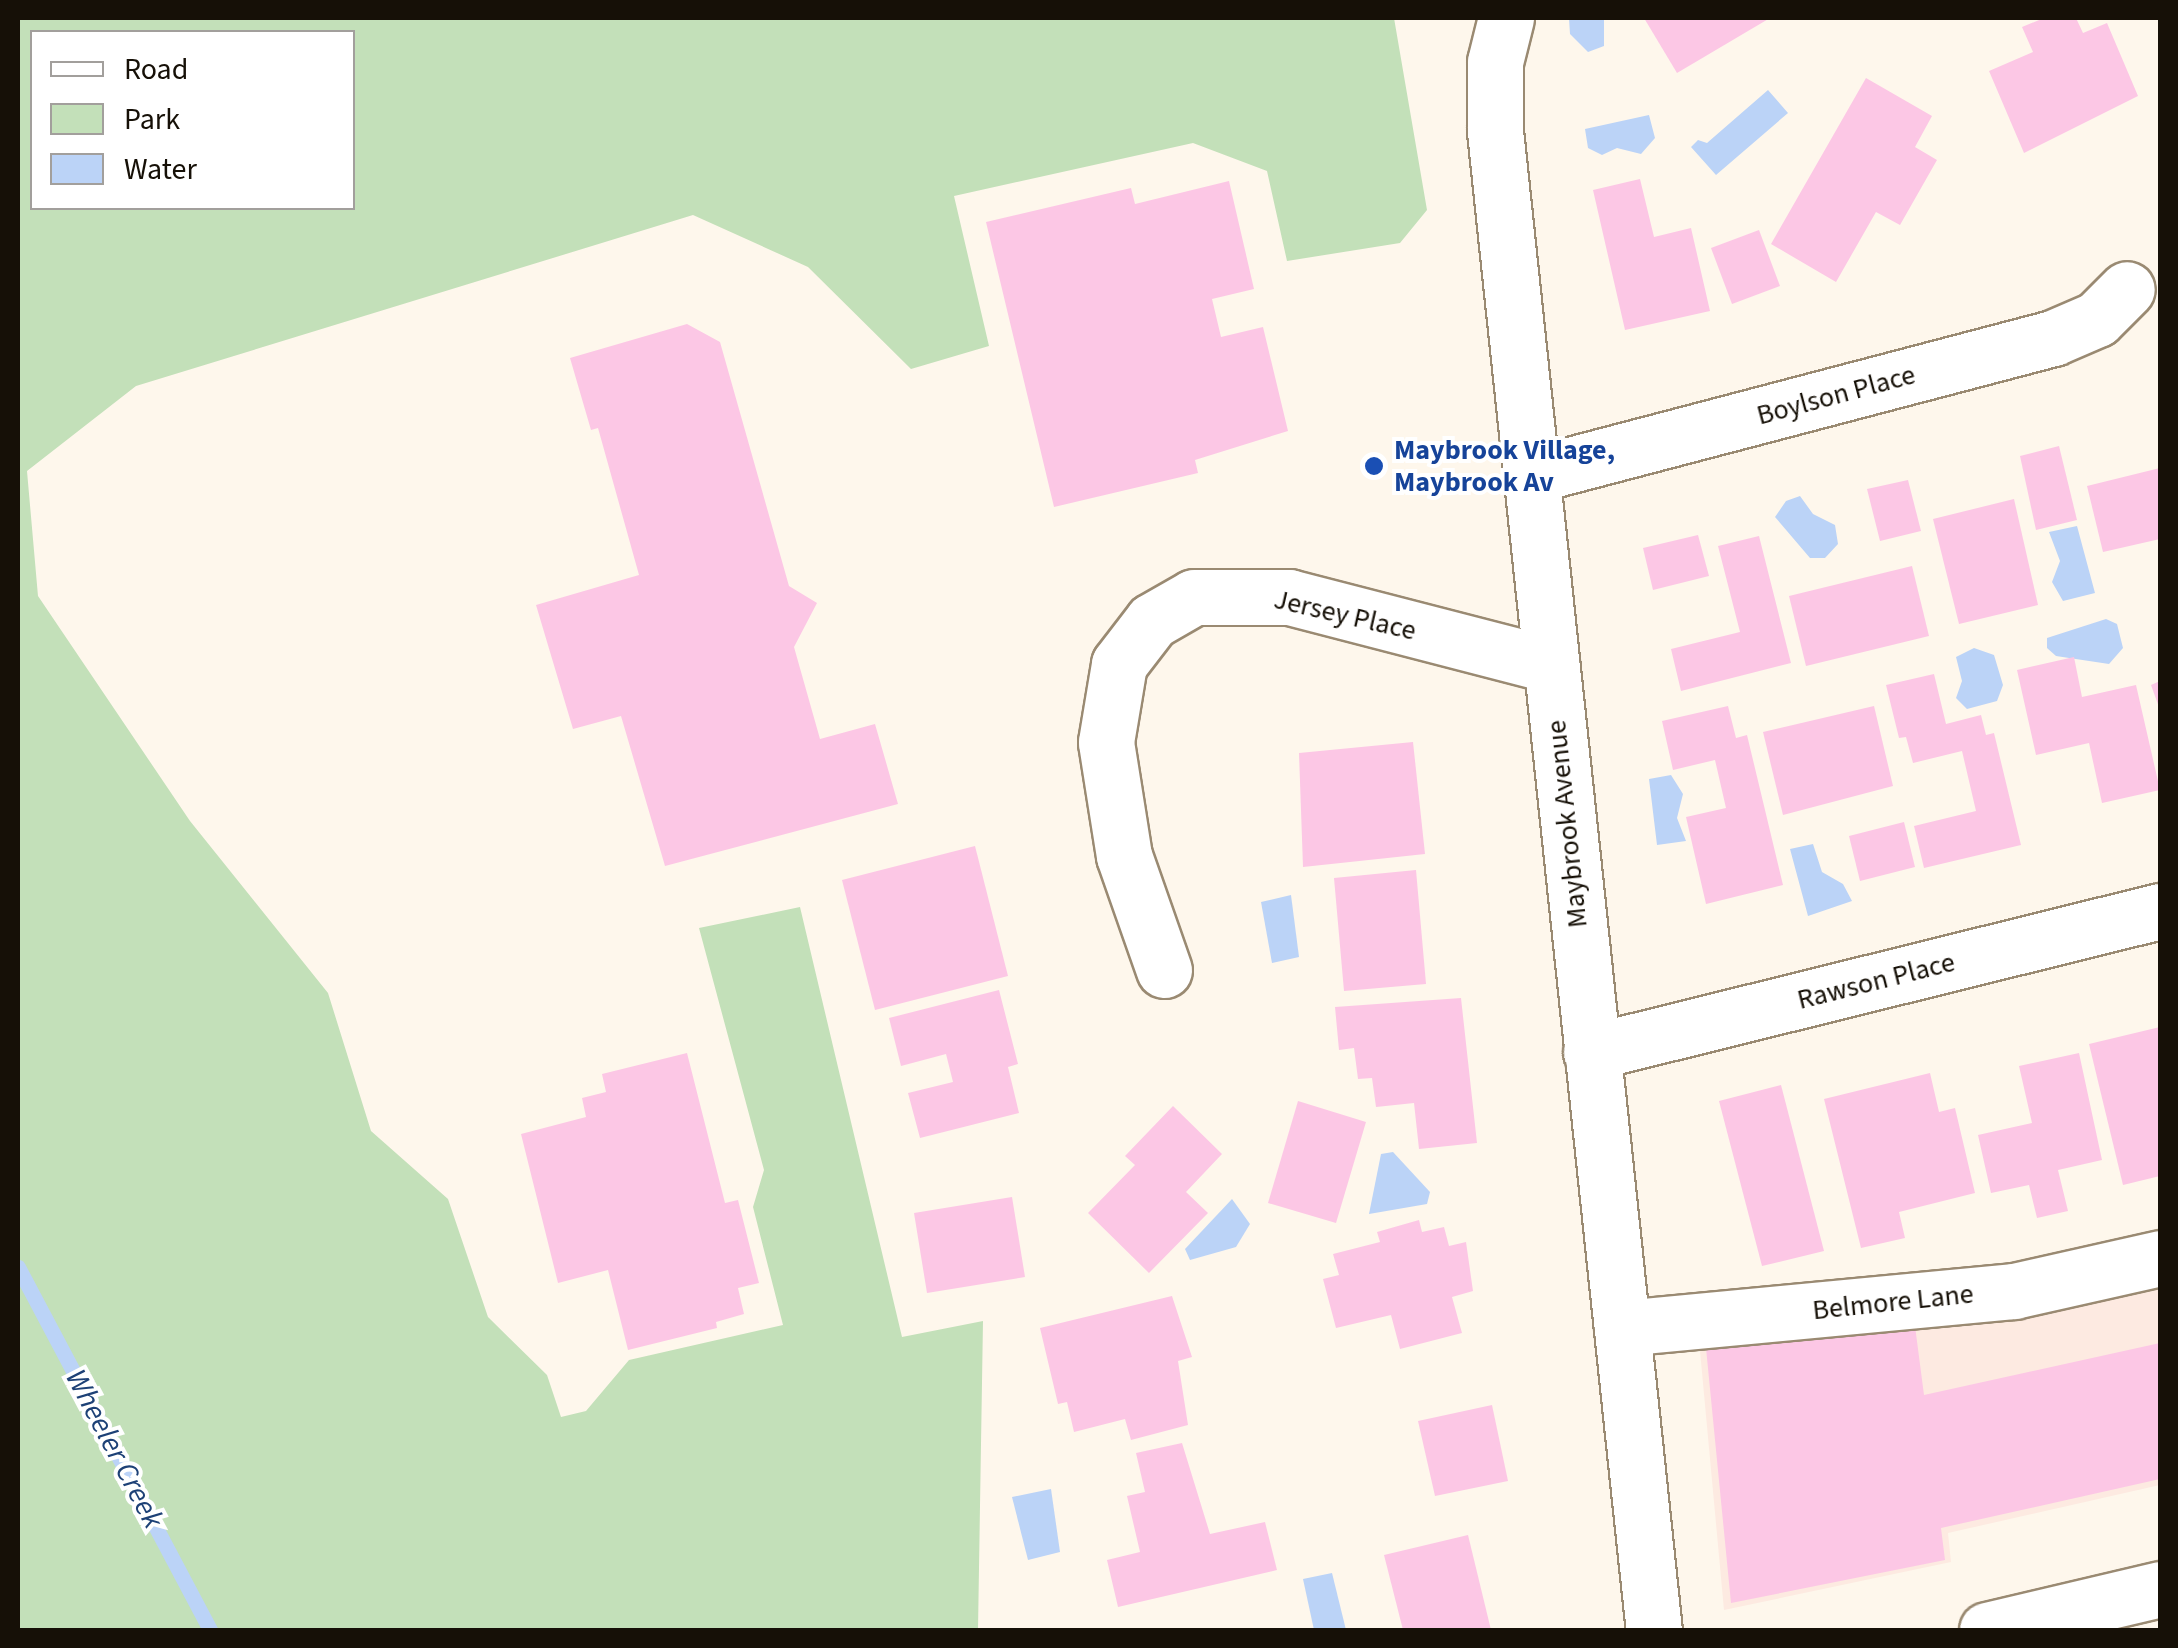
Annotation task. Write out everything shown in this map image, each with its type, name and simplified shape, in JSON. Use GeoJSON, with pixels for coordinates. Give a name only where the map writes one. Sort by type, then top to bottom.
{"type":"FeatureCollection","features":[{"type":"Feature","properties":{"kind":"street","name":"Maybrook Avenue"},"geometry":{"type":"LineString","coordinates":[[1506,18],[1495,62],[1495,131],[1654,1630]]}},
{"type":"Feature","properties":{"kind":"street","name":"Boylson Place"},"geometry":{"type":"LineString","coordinates":[[1532,475],[2053,338],[2097,319],[2127,289]]}},
{"type":"Feature","properties":{"kind":"street","name":"Jersey Place"},"geometry":{"type":"LineString","coordinates":[[1164,970],[1124,856],[1106,742],[1119,664],[1152,621],[1194,597],[1289,597],[1551,665]]}},
{"type":"Feature","properties":{"kind":"street","name":"Rawson Place"},"geometry":{"type":"LineString","coordinates":[[1591,1052],[2160,911]]}},
{"type":"Feature","properties":{"kind":"street","name":"Belmore Lane"},"geometry":{"type":"LineString","coordinates":[[1622,1328],[2014,1291],[2160,1258]]}},
{"type":"Feature","properties":{"kind":"street"},"geometry":{"type":"LineString","coordinates":[[1987,1630],[2054,1623],[2160,1588]]}},
{"type":"Feature","properties":{"kind":"shaded area"},"geometry":{"type":"Polygon","coordinates":[[[2160,1277],[2160,1485],[1948,1533],[1951,1562],[1724,1610],[1699,1340],[2160,1277]]]}},
{"type":"Feature","properties":{"kind":"green space"},"geometry":{"type":"Polygon","coordinates":[[[18,18],[1394,18],[1427,210],[1400,243],[1287,261],[1267,171],[1193,143],[954,196],[989,346],[911,369],[808,267],[693,215],[136,386],[27,471],[38,596],[190,821],[328,993],[371,1131],[448,1199],[488,1317],[547,1375],[561,1417],[586,1411],[629,1360],[783,1325],[753,1207],[764,1170],[699,928],[800,907],[902,1337],[983,1321],[978,1630],[18,1630],[18,18]]]}},
{"type":"Feature","properties":{"kind":"water"},"geometry":{"type":"Polygon","coordinates":[[[1569,18],[1604,18],[1604,46],[1588,52],[1570,34],[1569,18]]]}},
{"type":"Feature","properties":{"kind":"water"},"geometry":{"type":"Polygon","coordinates":[[[1768,90],[1788,113],[1716,175],[1691,147],[1698,140],[1707,143],[1768,90]]]}},
{"type":"Feature","properties":{"kind":"water"},"geometry":{"type":"Polygon","coordinates":[[[1649,115],[1655,138],[1641,154],[1617,148],[1602,155],[1588,148],[1585,129],[1649,115]]]}},
{"type":"Feature","properties":{"kind":"water"},"geometry":{"type":"Polygon","coordinates":[[[1800,496],[1813,514],[1835,525],[1838,544],[1825,558],[1810,558],[1775,517],[1786,501],[1800,496]]]}},
{"type":"Feature","properties":{"kind":"water"},"geometry":{"type":"Polygon","coordinates":[[[2077,526],[2095,593],[2063,601],[2052,582],[2060,561],[2049,532],[2077,526]]]}},
{"type":"Feature","properties":{"kind":"water"},"geometry":{"type":"Polygon","coordinates":[[[2106,619],[2117,624],[2123,648],[2109,664],[2056,656],[2047,648],[2047,638],[2106,619]]]}},
{"type":"Feature","properties":{"kind":"water"},"geometry":{"type":"Polygon","coordinates":[[[1974,648],[1994,655],[2003,685],[1997,701],[1967,709],[1956,698],[1962,681],[1956,657],[1974,648]]]}},
{"type":"Feature","properties":{"kind":"water"},"geometry":{"type":"Polygon","coordinates":[[[1671,775],[1683,794],[1677,818],[1686,841],[1657,845],[1649,779],[1671,775]]]}},
{"type":"Feature","properties":{"kind":"water"},"geometry":{"type":"Polygon","coordinates":[[[1813,844],[1822,872],[1843,884],[1852,901],[1808,916],[1790,849],[1813,844]]]}},
{"type":"Feature","properties":{"kind":"water"},"geometry":{"type":"Polygon","coordinates":[[[1291,895],[1299,957],[1272,963],[1261,902],[1291,895]]]}},
{"type":"Feature","properties":{"kind":"water"},"geometry":{"type":"Polygon","coordinates":[[[1393,1152],[1430,1192],[1427,1204],[1369,1214],[1381,1154],[1393,1152]]]}},
{"type":"Feature","properties":{"kind":"water"},"geometry":{"type":"Polygon","coordinates":[[[1232,1199],[1250,1224],[1236,1247],[1190,1260],[1185,1249],[1232,1199]]]}},
{"type":"Feature","properties":{"kind":"water"},"geometry":{"type":"Polygon","coordinates":[[[1051,1489],[1060,1552],[1028,1560],[1012,1497],[1051,1489]]]}},
{"type":"Feature","properties":{"kind":"water"},"geometry":{"type":"Polygon","coordinates":[[[1332,1573],[1346,1630],[1314,1630],[1303,1579],[1332,1573]]]}},
{"type":"Feature","properties":{"kind":"building"},"geometry":{"type":"Polygon","coordinates":[[[1644,18],[1770,18],[1677,73],[1644,18]]]}},
{"type":"Feature","properties":{"kind":"building"},"geometry":{"type":"Polygon","coordinates":[[[2044,18],[2076,18],[2083,33],[2107,23],[2138,96],[2024,153],[1989,71],[2033,52],[2022,27],[2044,18]]]}},
{"type":"Feature","properties":{"kind":"building"},"geometry":{"type":"Polygon","coordinates":[[[1866,78],[1932,116],[1915,147],[1937,160],[1900,225],[1876,212],[1836,282],[1771,244],[1866,78]]]}},
{"type":"Feature","properties":{"kind":"building"},"geometry":{"type":"Polygon","coordinates":[[[1640,179],[1654,237],[1691,228],[1710,311],[1625,330],[1593,190],[1640,179]]]}},
{"type":"Feature","properties":{"kind":"building"},"geometry":{"type":"Polygon","coordinates":[[[1229,181],[1254,289],[1212,299],[1221,337],[1263,327],[1288,431],[1195,460],[1198,473],[1054,507],[986,222],[1131,188],[1135,204],[1229,181]]]}},
{"type":"Feature","properties":{"kind":"building"},"geometry":{"type":"Polygon","coordinates":[[[1759,230],[1780,286],[1732,304],[1711,248],[1759,230]]]}},
{"type":"Feature","properties":{"kind":"building"},"geometry":{"type":"Polygon","coordinates":[[[687,324],[720,342],[789,586],[817,603],[794,647],[820,739],[875,724],[898,804],[665,866],[621,716],[573,729],[536,605],[639,575],[598,428],[591,430],[570,358],[687,324]]]}},
{"type":"Feature","properties":{"kind":"building"},"geometry":{"type":"Polygon","coordinates":[[[2059,446],[2077,520],[2036,530],[2020,456],[2059,446]]]}},
{"type":"Feature","properties":{"kind":"building"},"geometry":{"type":"Polygon","coordinates":[[[2160,468],[2160,539],[2103,552],[2087,486],[2160,468]]]}},
{"type":"Feature","properties":{"kind":"building"},"geometry":{"type":"Polygon","coordinates":[[[1908,480],[1921,531],[1880,541],[1867,489],[1908,480]]]}},
{"type":"Feature","properties":{"kind":"building"},"geometry":{"type":"Polygon","coordinates":[[[2014,499],[2038,605],[1959,624],[1933,519],[2014,499]]]}},
{"type":"Feature","properties":{"kind":"building"},"geometry":{"type":"Polygon","coordinates":[[[1698,535],[1709,576],[1653,590],[1643,548],[1698,535]]]}},
{"type":"Feature","properties":{"kind":"building"},"geometry":{"type":"Polygon","coordinates":[[[1759,536],[1791,663],[1681,691],[1671,649],[1740,632],[1718,546],[1759,536]]]}},
{"type":"Feature","properties":{"kind":"building"},"geometry":{"type":"Polygon","coordinates":[[[1912,566],[1929,636],[1806,666],[1789,596],[1912,566]]]}},
{"type":"Feature","properties":{"kind":"building"},"geometry":{"type":"Polygon","coordinates":[[[2074,657],[2082,697],[2136,685],[2160,790],[2102,803],[2089,743],[2036,755],[2017,670],[2074,657]]]}},
{"type":"Feature","properties":{"kind":"building"},"geometry":{"type":"Polygon","coordinates":[[[1934,674],[1946,724],[1981,715],[1986,735],[1994,733],[2021,845],[1924,868],[1914,826],[1976,811],[1962,751],[1913,763],[1906,737],[1899,738],[1886,685],[1934,674]]]}},
{"type":"Feature","properties":{"kind":"building"},"geometry":{"type":"Polygon","coordinates":[[[2160,681],[2160,710],[2151,685],[2160,681]]]}},
{"type":"Feature","properties":{"kind":"building"},"geometry":{"type":"Polygon","coordinates":[[[1728,706],[1736,738],[1747,735],[1783,885],[1706,904],[1686,817],[1726,808],[1715,760],[1673,770],[1662,721],[1728,706]]]}},
{"type":"Feature","properties":{"kind":"building"},"geometry":{"type":"Polygon","coordinates":[[[1874,706],[1893,786],[1783,815],[1763,732],[1874,706]]]}},
{"type":"Feature","properties":{"kind":"building"},"geometry":{"type":"Polygon","coordinates":[[[1413,742],[1425,854],[1303,867],[1299,753],[1413,742]]]}},
{"type":"Feature","properties":{"kind":"building"},"geometry":{"type":"Polygon","coordinates":[[[1904,822],[1915,867],[1860,881],[1849,836],[1904,822]]]}},
{"type":"Feature","properties":{"kind":"building"},"geometry":{"type":"Polygon","coordinates":[[[975,846],[1008,976],[875,1010],[842,880],[975,846]]]}},
{"type":"Feature","properties":{"kind":"building"},"geometry":{"type":"Polygon","coordinates":[[[1416,870],[1426,984],[1344,991],[1334,878],[1416,870]]]}},
{"type":"Feature","properties":{"kind":"building"},"geometry":{"type":"Polygon","coordinates":[[[999,990],[1018,1064],[1008,1067],[1019,1113],[920,1138],[908,1093],[953,1082],[946,1054],[901,1066],[889,1018],[999,990]]]}},
{"type":"Feature","properties":{"kind":"building"},"geometry":{"type":"Polygon","coordinates":[[[1461,998],[1477,1143],[1419,1149],[1414,1103],[1376,1107],[1372,1078],[1358,1079],[1354,1048],[1339,1050],[1335,1007],[1461,998]]]}},
{"type":"Feature","properties":{"kind":"building"},"geometry":{"type":"Polygon","coordinates":[[[2160,1027],[2160,1176],[2123,1185],[2089,1044],[2160,1027]]]}},
{"type":"Feature","properties":{"kind":"building"},"geometry":{"type":"Polygon","coordinates":[[[687,1053],[725,1203],[738,1200],[759,1283],[738,1288],[744,1314],[716,1322],[717,1328],[628,1350],[608,1270],[558,1283],[521,1134],[586,1117],[582,1098],[606,1092],[602,1074],[687,1053]]]}},
{"type":"Feature","properties":{"kind":"building"},"geometry":{"type":"Polygon","coordinates":[[[2079,1053],[2102,1160],[2058,1170],[2068,1211],[2037,1218],[2029,1185],[1991,1193],[1978,1135],[2032,1123],[2019,1066],[2079,1053]]]}},
{"type":"Feature","properties":{"kind":"building"},"geometry":{"type":"Polygon","coordinates":[[[1930,1073],[1939,1112],[1955,1108],[1975,1193],[1899,1212],[1905,1238],[1861,1248],[1824,1099],[1930,1073]]]}},
{"type":"Feature","properties":{"kind":"building"},"geometry":{"type":"Polygon","coordinates":[[[1781,1085],[1824,1251],[1762,1266],[1719,1101],[1781,1085]]]}},
{"type":"Feature","properties":{"kind":"building"},"geometry":{"type":"Polygon","coordinates":[[[1298,1101],[1366,1122],[1336,1223],[1268,1203],[1298,1101]]]}},
{"type":"Feature","properties":{"kind":"building"},"geometry":{"type":"Polygon","coordinates":[[[1173,1106],[1222,1154],[1186,1192],[1208,1213],[1149,1273],[1088,1213],[1135,1165],[1125,1156],[1173,1106]]]}},
{"type":"Feature","properties":{"kind":"building"},"geometry":{"type":"Polygon","coordinates":[[[1012,1197],[1025,1277],[927,1293],[914,1213],[1012,1197]]]}},
{"type":"Feature","properties":{"kind":"building"},"geometry":{"type":"Polygon","coordinates":[[[1419,1220],[1422,1232],[1444,1227],[1449,1246],[1466,1242],[1473,1291],[1452,1297],[1462,1333],[1400,1349],[1391,1315],[1336,1328],[1323,1279],[1339,1275],[1333,1254],[1380,1242],[1377,1232],[1419,1220]]]}},
{"type":"Feature","properties":{"kind":"building"},"geometry":{"type":"Polygon","coordinates":[[[1172,1296],[1192,1357],[1178,1361],[1188,1425],[1131,1440],[1125,1419],[1074,1432],[1067,1402],[1058,1404],[1040,1328],[1172,1296]]]}},
{"type":"Feature","properties":{"kind":"building"},"geometry":{"type":"Polygon","coordinates":[[[1915,1326],[1924,1395],[2160,1343],[2160,1479],[1941,1528],[1945,1560],[1731,1603],[1706,1348],[1915,1326]]]}},
{"type":"Feature","properties":{"kind":"building"},"geometry":{"type":"Polygon","coordinates":[[[1492,1405],[1508,1481],[1435,1496],[1418,1421],[1492,1405]]]}},
{"type":"Feature","properties":{"kind":"building"},"geometry":{"type":"Polygon","coordinates":[[[1182,1443],[1210,1534],[1265,1522],[1277,1570],[1118,1607],[1107,1560],[1140,1552],[1127,1496],[1145,1492],[1136,1453],[1182,1443]]]}},
{"type":"Feature","properties":{"kind":"building"},"geometry":{"type":"Polygon","coordinates":[[[1468,1535],[1491,1630],[1403,1630],[1384,1555],[1468,1535]]]}},
{"type":"Feature","properties":{"kind":"waterway","name":"Wheeler Creek"},"geometry":{"type":"LineString","coordinates":[[18,1267],[210,1630]]}},
{"type":"Feature","properties":{"kind":"place","name":"Maybrook Village, Maybrook Av"},"geometry":{"type":"Point","coordinates":[1374,466]}}]}
